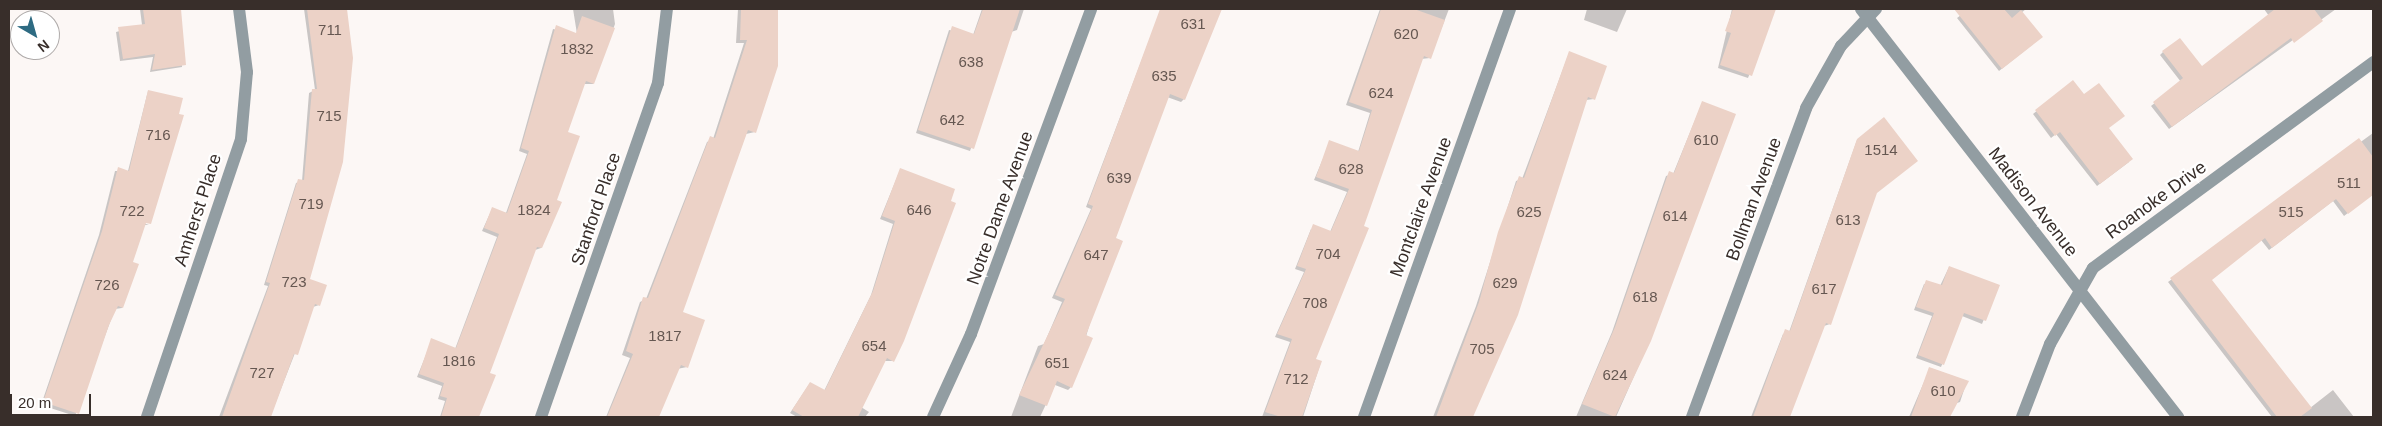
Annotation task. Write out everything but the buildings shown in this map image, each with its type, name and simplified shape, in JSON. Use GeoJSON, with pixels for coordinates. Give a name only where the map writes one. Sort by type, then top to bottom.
{"type":"FeatureCollection","features":[{"type":"Feature","properties":{"kind":"street","name":"Amherst Place"},"geometry":{"type":"LineString","coordinates":[[147,417],[245,120],[247,72],[239,9]]}},
{"type":"Feature","properties":{"kind":"street","name":"Stanford Place"},"geometry":{"type":"LineString","coordinates":[[542,417],[658,84],[667,9]]}},
{"type":"Feature","properties":{"kind":"street","name":"Notre Dame Avenue"},"geometry":{"type":"LineString","coordinates":[[934,417],[971,334],[1091,9]]}},
{"type":"Feature","properties":{"kind":"street","name":"Montclaire Avenue"},"geometry":{"type":"LineString","coordinates":[[1364,417],[1510,9]]}},
{"type":"Feature","properties":{"kind":"street","name":"Madison Avenue"},"geometry":{"type":"LineString","coordinates":[[1868,12],[2178,417]]}},
{"type":"Feature","properties":{"kind":"street","name":"Bollman Avenue"},"geometry":{"type":"LineString","coordinates":[[1692,417],[1806,108],[1836,53],[1868,12]]}},
{"type":"Feature","properties":{"kind":"street","name":"Roanoke Drive"},"geometry":{"type":"LineString","coordinates":[[2022,417],[2050,344],[2093,268],[2373,62]]}}]}
